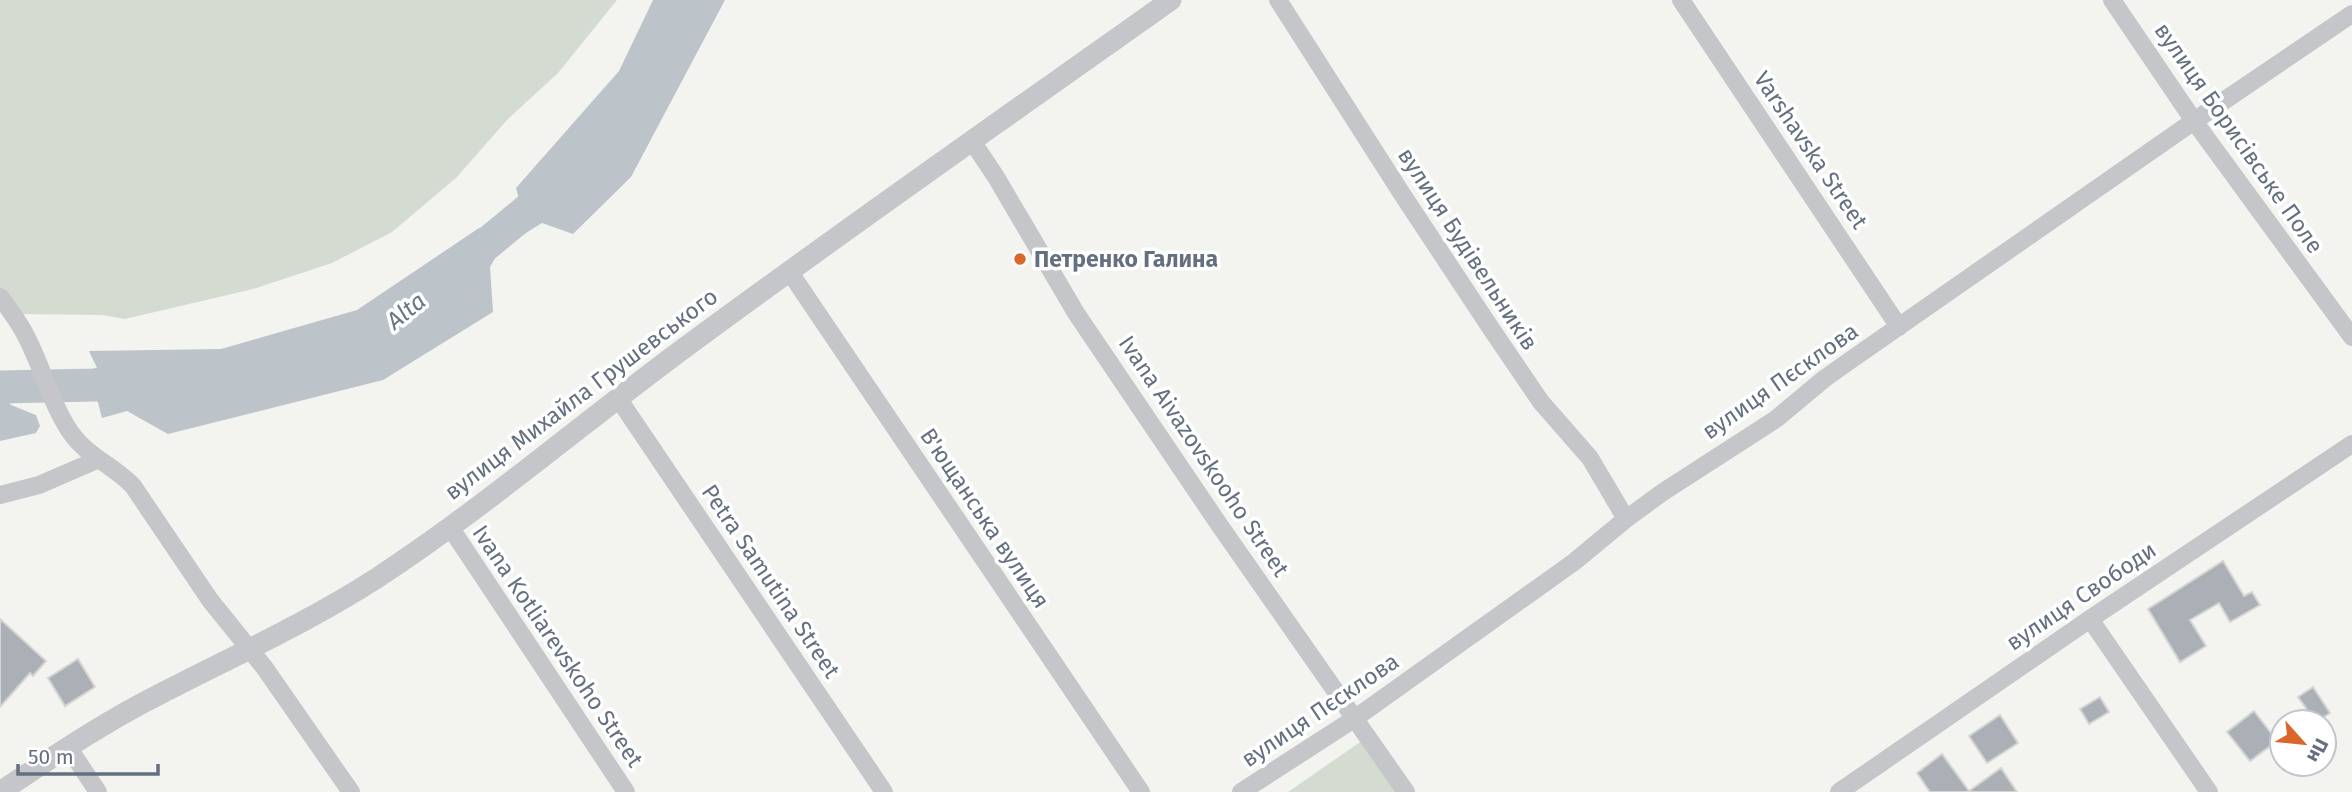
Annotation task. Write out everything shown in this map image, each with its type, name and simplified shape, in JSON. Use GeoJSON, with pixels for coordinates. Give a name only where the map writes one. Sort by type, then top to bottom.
{"type":"FeatureCollection","features":[{"type":"Feature","properties":{"kind":"street","name":"вулиця Михайла Грушевського"},"geometry":{"type":"LineString","coordinates":[[0,792],[135,707],[249,650],[365,585],[450,527],[789,271],[1171,0]]}},
{"type":"Feature","properties":{"kind":"street","name":"вулиця Будівельників"},"geometry":{"type":"LineString","coordinates":[[1278,0],[1498,339],[1541,402],[1594,464],[1626,519]]}},
{"type":"Feature","properties":{"kind":"street","name":"Varshavska Street"},"geometry":{"type":"LineString","coordinates":[[1681,0],[1899,327]]}},
{"type":"Feature","properties":{"kind":"street","name":"вулиця Борисівське Поле"},"geometry":{"type":"LineString","coordinates":[[2112,0],[2194,121],[2352,337]]}},
{"type":"Feature","properties":{"kind":"street","name":"вулиця Пєсклова"},"geometry":{"type":"LineString","coordinates":[[1241,792],[1354,719],[1574,562],[1626,519],[1698,468],[1776,419],[1824,379],[2352,14]]}},
{"type":"Feature","properties":{"kind":"street","name":"Ivana Aivazovskooho Street"},"geometry":{"type":"LineString","coordinates":[[972,141],[1076,313],[1406,792]]}},
{"type":"Feature","properties":{"kind":"street","name":"В'ющанська вулиця"},"geometry":{"type":"LineString","coordinates":[[789,271],[1141,792]]}},
{"type":"Feature","properties":{"kind":"street"},"geometry":{"type":"LineString","coordinates":[[0,297],[27,338],[69,430],[77,441],[133,486],[210,600],[264,667],[351,792]]}},
{"type":"Feature","properties":{"kind":"street","name":"Petra Samutina Street"},"geometry":{"type":"LineString","coordinates":[[618,398],[884,792]]}},
{"type":"Feature","properties":{"kind":"street","name":"вулиця Свободи"},"geometry":{"type":"LineString","coordinates":[[1839,792],[2090,619],[2352,444]]}},
{"type":"Feature","properties":{"kind":"street"},"geometry":{"type":"LineString","coordinates":[[0,495],[39,485],[99,459]]}},
{"type":"Feature","properties":{"kind":"street","name":"Ivana Kotliarevskoho Street"},"geometry":{"type":"LineString","coordinates":[[450,527],[626,792]]}},
{"type":"Feature","properties":{"kind":"street"},"geometry":{"type":"LineString","coordinates":[[2090,619],[2209,792]]}},
{"type":"Feature","properties":{"kind":"street"},"geometry":{"type":"LineString","coordinates":[[68,747],[98,792]]}},
{"type":"Feature","properties":{"kind":"shaded area"},"geometry":{"type":"Polygon","coordinates":[[[0,0],[617,0],[558,73],[507,120],[456,178],[392,232],[332,263],[253,289],[125,319],[102,315],[13,314],[0,297],[0,0]]]}},
{"type":"Feature","properties":{"kind":"shaded area"},"geometry":{"type":"Polygon","coordinates":[[[1363,740],[1398,792],[1288,792],[1363,740]]]}},
{"type":"Feature","properties":{"kind":"water"},"geometry":{"type":"Polygon","coordinates":[[[653,0],[725,0],[631,177],[573,234],[542,223],[521,236],[504,218],[519,199],[516,188],[619,71],[653,0]]]}},
{"type":"Feature","properties":{"kind":"water"},"geometry":{"type":"Polygon","coordinates":[[[479,228],[499,251],[490,267],[493,312],[383,380],[168,434],[127,411],[102,418],[96,395],[108,391],[89,351],[221,349],[357,310],[479,228]]]}},
{"type":"Feature","properties":{"kind":"water"},"geometry":{"type":"Polygon","coordinates":[[[0,376],[6,399],[11,405],[36,415],[40,426],[36,433],[0,441],[0,376]]]}},
{"type":"Feature","properties":{"kind":"building"},"geometry":{"type":"Polygon","coordinates":[[[2223,561],[2244,596],[2252,592],[2260,605],[2230,622],[2219,603],[2190,620],[2206,646],[2180,662],[2148,609],[2223,561]]]}},
{"type":"Feature","properties":{"kind":"building"},"geometry":{"type":"Polygon","coordinates":[[[0,619],[46,661],[33,676],[30,673],[0,707],[0,619]]]}},
{"type":"Feature","properties":{"kind":"building"},"geometry":{"type":"Polygon","coordinates":[[[78,659],[95,687],[65,706],[48,678],[78,659]]]}},
{"type":"Feature","properties":{"kind":"building"},"geometry":{"type":"Polygon","coordinates":[[[2313,687],[2327,708],[2306,708],[2298,697],[2313,687]]]}},
{"type":"Feature","properties":{"kind":"building"},"geometry":{"type":"Polygon","coordinates":[[[2100,697],[2109,712],[2089,724],[2080,709],[2100,697]]]}},
{"type":"Feature","properties":{"kind":"building"},"geometry":{"type":"Polygon","coordinates":[[[2254,711],[2268,729],[2268,748],[2250,761],[2227,732],[2254,711]]]}},
{"type":"Feature","properties":{"kind":"building"},"geometry":{"type":"Polygon","coordinates":[[[2000,715],[2018,743],[1987,763],[1969,736],[2000,715]]]}},
{"type":"Feature","properties":{"kind":"building"},"geometry":{"type":"Polygon","coordinates":[[[1942,754],[1969,791],[2001,768],[2017,792],[1930,792],[1917,773],[1942,754]]]}},
{"type":"Feature","properties":{"kind":"waterway","name":"Alta"},"geometry":{"type":"LineString","coordinates":[[455,270],[546,195]]}},
{"type":"Feature","properties":{"kind":"waterway","name":"Alta"},"geometry":{"type":"LineString","coordinates":[[0,387],[95,385],[147,375]]}},
{"type":"Feature","properties":{"kind":"place","name":"Петренко Галина"},"geometry":{"type":"Point","coordinates":[1020,259]}}]}
